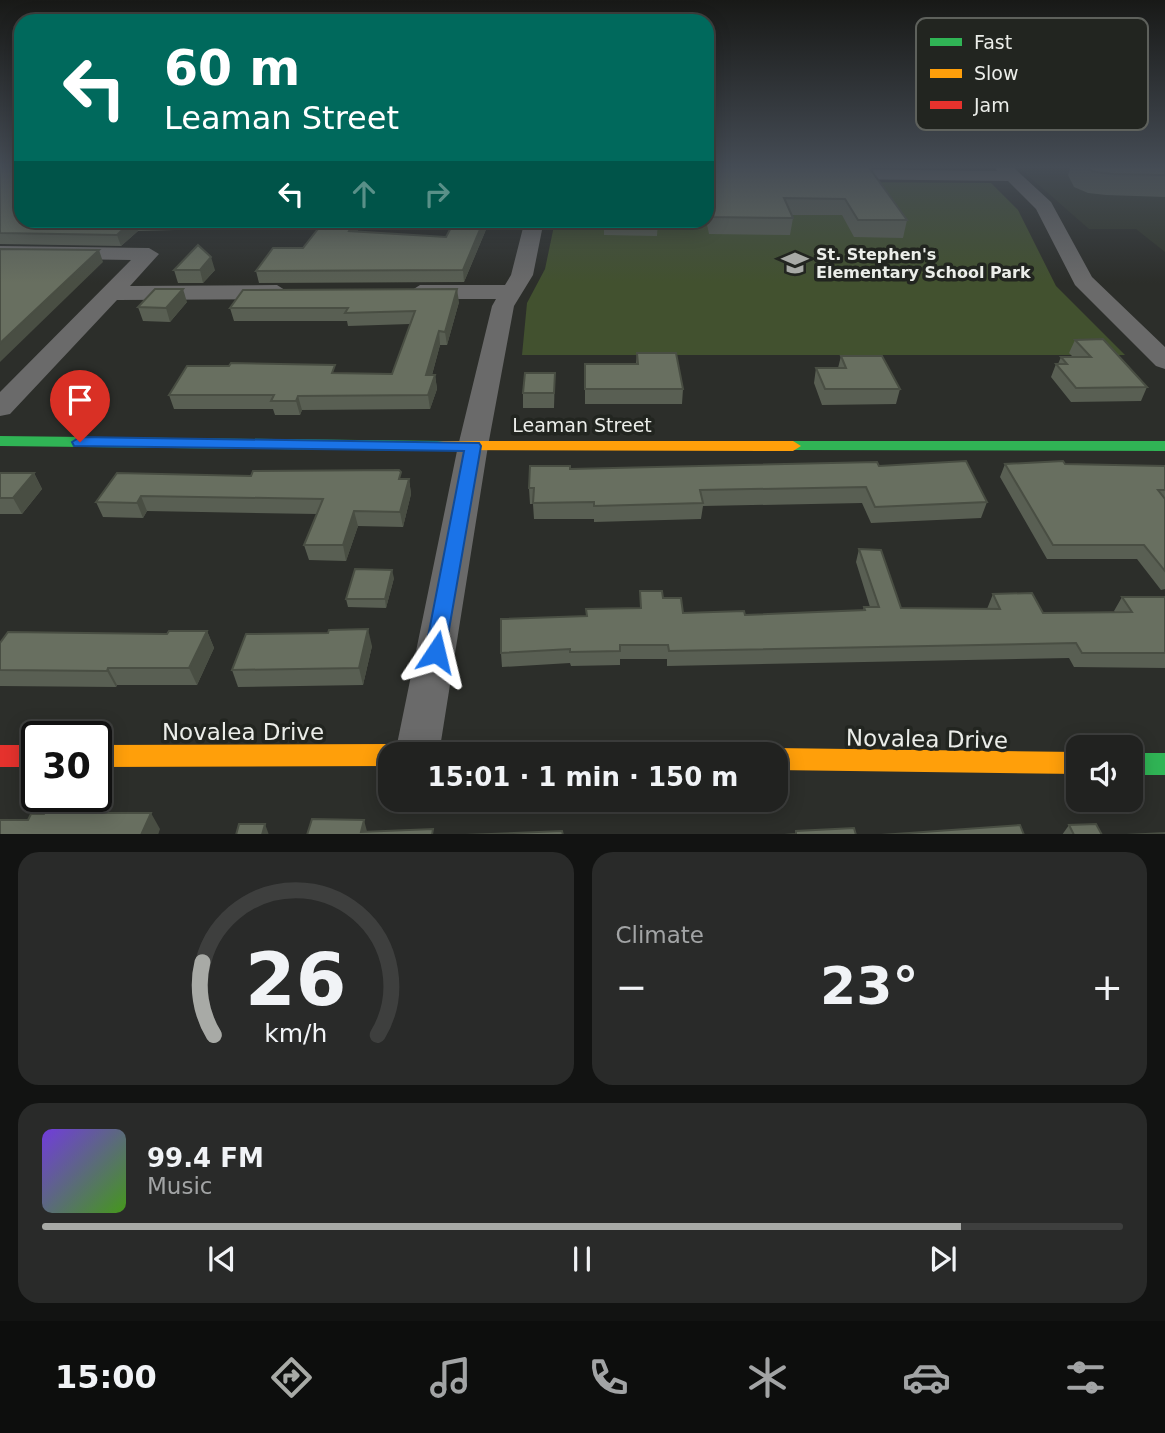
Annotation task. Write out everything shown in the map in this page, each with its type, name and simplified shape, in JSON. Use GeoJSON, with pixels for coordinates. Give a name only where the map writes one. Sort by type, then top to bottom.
{"type":"FeatureCollection","features":[{"type":"Feature","properties":{"kind":"street"},"geometry":{"type":"LineString","coordinates":[[1043,205],[1083,280],[1165,360]]}},
{"type":"Feature","properties":{"kind":"street"},"geometry":{"type":"LineString","coordinates":[[419,742],[473,446],[503,306],[522,275],[533,228]]}},
{"type":"Feature","properties":{"kind":"street"},"geometry":{"type":"LineString","coordinates":[[0,252],[149,254],[0,408]]}},
{"type":"Feature","properties":{"kind":"street"},"geometry":{"type":"LineString","coordinates":[[110,293],[304,292]]}},
{"type":"Feature","properties":{"kind":"street"},"geometry":{"type":"LineString","coordinates":[[401,292],[511,292]]}},
{"type":"Feature","properties":{"kind":"street","name":"Leaman Street"},"geometry":{"type":"LineString","coordinates":[[0,441],[473,446],[1165,446]]}},
{"type":"Feature","properties":{"kind":"street","name":"Novalea Drive"},"geometry":{"type":"LineString","coordinates":[[112,756],[378,755]]}},
{"type":"Feature","properties":{"kind":"street"},"geometry":{"type":"LineString","coordinates":[[0,756],[21,756]]}},
{"type":"Feature","properties":{"kind":"street","name":"Novalea Drive"},"geometry":{"type":"LineString","coordinates":[[788,760],[1066,763]]}},
{"type":"Feature","properties":{"kind":"street"},"geometry":{"type":"LineString","coordinates":[[1143,764],[1165,765]]}},
{"type":"Feature","properties":{"kind":"shaded area"},"geometry":{"type":"Polygon","coordinates":[[[1061,205],[1165,205],[1165,252],[1136,229],[1089,229],[1061,205]]]}},
{"type":"Feature","properties":{"kind":"green space","name":"St. Stephen's Elementary School Park"},"geometry":{"type":"Polygon","coordinates":[[[714,205],[1013,205],[1018,210],[1056,286],[1125,355],[522,355],[527,303],[545,269],[554,228],[714,228],[714,205]]]}},
{"type":"Feature","properties":{"kind":"building"},"geometry":{"type":"Polygon","coordinates":[[[0,205],[14,205],[14,228],[124,228],[117,235],[0,233],[0,205]]]}},
{"type":"Feature","properties":{"kind":"building"},"geometry":{"type":"Polygon","coordinates":[[[714,205],[787,205],[793,218],[714,217],[714,205]]]}},
{"type":"Feature","properties":{"kind":"building"},"geometry":{"type":"Polygon","coordinates":[[[849,205],[896,205],[907,220],[858,220],[849,205]]]}},
{"type":"Feature","properties":{"kind":"building"},"geometry":{"type":"Polygon","coordinates":[[[319,228],[351,228],[349,231],[446,237],[451,228],[481,228],[463,270],[256,271],[273,248],[303,248],[319,228]]]}},
{"type":"Feature","properties":{"kind":"building"},"geometry":{"type":"Polygon","coordinates":[[[198,245],[211,257],[200,270],[174,270],[198,245]]]}},
{"type":"Feature","properties":{"kind":"building"},"geometry":{"type":"Polygon","coordinates":[[[0,249],[99,250],[0,343],[0,249]]]}},
{"type":"Feature","properties":{"kind":"building"},"geometry":{"type":"Polygon","coordinates":[[[155,289],[183,289],[166,308],[138,307],[155,289]]]}},
{"type":"Feature","properties":{"kind":"building"},"geometry":{"type":"Polygon","coordinates":[[[457,289],[445,332],[439,331],[426,375],[435,375],[428,395],[298,396],[296,401],[271,401],[274,395],[169,395],[187,366],[229,366],[231,363],[335,365],[332,373],[392,374],[415,311],[345,313],[348,308],[230,308],[243,290],[457,289]]]}},
{"type":"Feature","properties":{"kind":"building"},"geometry":{"type":"Polygon","coordinates":[[[1103,339],[1147,387],[1076,388],[1056,364],[1067,364],[1061,357],[1091,357],[1075,340],[1103,339]]]}},
{"type":"Feature","properties":{"kind":"building"},"geometry":{"type":"Polygon","coordinates":[[[637,353],[676,353],[683,389],[585,389],[585,364],[638,364],[637,353]]]}},
{"type":"Feature","properties":{"kind":"building"},"geometry":{"type":"Polygon","coordinates":[[[841,356],[882,356],[900,389],[825,389],[816,368],[846,368],[841,356]]]}},
{"type":"Feature","properties":{"kind":"building"},"geometry":{"type":"Polygon","coordinates":[[[525,373],[555,373],[554,393],[523,393],[525,373]]]}},
{"type":"Feature","properties":{"kind":"building"},"geometry":{"type":"Polygon","coordinates":[[[966,461],[987,502],[875,507],[866,487],[700,490],[703,503],[594,506],[594,502],[533,503],[534,488],[529,488],[530,466],[570,466],[570,469],[877,462],[879,466],[966,461]]]}},
{"type":"Feature","properties":{"kind":"building"},"geometry":{"type":"Polygon","coordinates":[[[1063,461],[1065,464],[1165,466],[1165,490],[1158,490],[1165,499],[1165,571],[1144,545],[1053,545],[1005,464],[1063,461]]]}},
{"type":"Feature","properties":{"kind":"building"},"geometry":{"type":"Polygon","coordinates":[[[399,470],[399,479],[409,479],[400,512],[354,511],[343,545],[304,545],[323,499],[141,496],[137,503],[96,502],[117,473],[251,476],[253,471],[399,470]]]}},
{"type":"Feature","properties":{"kind":"building"},"geometry":{"type":"Polygon","coordinates":[[[0,473],[34,473],[13,498],[0,498],[0,473]]]}},
{"type":"Feature","properties":{"kind":"building"},"geometry":{"type":"Polygon","coordinates":[[[859,549],[881,550],[901,608],[1000,609],[993,594],[1032,593],[1043,613],[1132,612],[1122,597],[1165,597],[1165,653],[1082,653],[1076,643],[669,651],[668,645],[620,645],[620,651],[570,652],[570,649],[501,653],[501,619],[587,616],[586,609],[641,608],[640,591],[662,591],[663,598],[681,598],[683,613],[744,611],[745,615],[865,610],[864,607],[879,607],[859,549]]]}},
{"type":"Feature","properties":{"kind":"building"},"geometry":{"type":"Polygon","coordinates":[[[355,569],[392,570],[385,599],[346,599],[355,569]]]}},
{"type":"Feature","properties":{"kind":"building"},"geometry":{"type":"Polygon","coordinates":[[[368,629],[359,668],[232,670],[246,634],[328,633],[329,630],[368,629]]]}},
{"type":"Feature","properties":{"kind":"building"},"geometry":{"type":"Polygon","coordinates":[[[169,631],[207,631],[189,668],[108,668],[107,671],[0,670],[0,643],[8,632],[167,634],[169,631]]]}},
{"type":"Feature","properties":{"kind":"building"},"geometry":{"type":"Polygon","coordinates":[[[151,813],[141,834],[0,834],[0,820],[28,820],[31,814],[151,813]]]}},
{"type":"Feature","properties":{"kind":"building"},"geometry":{"type":"Polygon","coordinates":[[[312,819],[364,820],[361,832],[433,829],[432,834],[307,834],[312,819]]]}},
{"type":"Feature","properties":{"kind":"building"},"geometry":{"type":"Polygon","coordinates":[[[239,824],[265,824],[262,834],[236,834],[239,824]]]}},
{"type":"Feature","properties":{"kind":"building"},"geometry":{"type":"Polygon","coordinates":[[[1096,824],[1101,834],[1074,834],[1069,825],[1096,824]]]}},
{"type":"Feature","properties":{"kind":"building"},"geometry":{"type":"Polygon","coordinates":[[[1020,825],[1024,834],[895,834],[1020,825]]]}},
{"type":"Feature","properties":{"kind":"building"},"geometry":{"type":"Polygon","coordinates":[[[854,828],[856,834],[796,834],[796,831],[854,828]]]}},
{"type":"Feature","properties":{"kind":"building"},"geometry":{"type":"Polygon","coordinates":[[[562,831],[563,834],[489,834],[562,831]]]}},
{"type":"Feature","properties":{"kind":"traffic: fast"},"geometry":{"type":"LineString","coordinates":[[0,441],[443,446]]}},
{"type":"Feature","properties":{"kind":"traffic: fast"},"geometry":{"type":"LineString","coordinates":[[793,446],[1165,446]]}},
{"type":"Feature","properties":{"kind":"traffic: fast"},"geometry":{"type":"LineString","coordinates":[[1143,764],[1165,764]]}},
{"type":"Feature","properties":{"kind":"traffic: slow"},"geometry":{"type":"LineString","coordinates":[[443,446],[793,446]]}},
{"type":"Feature","properties":{"kind":"traffic: slow"},"geometry":{"type":"LineString","coordinates":[[112,756],[378,755]]}},
{"type":"Feature","properties":{"kind":"traffic: slow"},"geometry":{"type":"LineString","coordinates":[[788,759],[1066,763]]}},
{"type":"Feature","properties":{"kind":"traffic: jam"},"geometry":{"type":"LineString","coordinates":[[0,756],[21,756]]}},
{"type":"Feature","properties":{"kind":"place","name":"St. Stephen's Elementary School Park"},"geometry":{"type":"Point","coordinates":[795,263]}},
{"type":"Feature","properties":{"kind":"route"},"geometry":{"type":"LineString","coordinates":[[80,442],[473,446],[436,652]]}}]}
